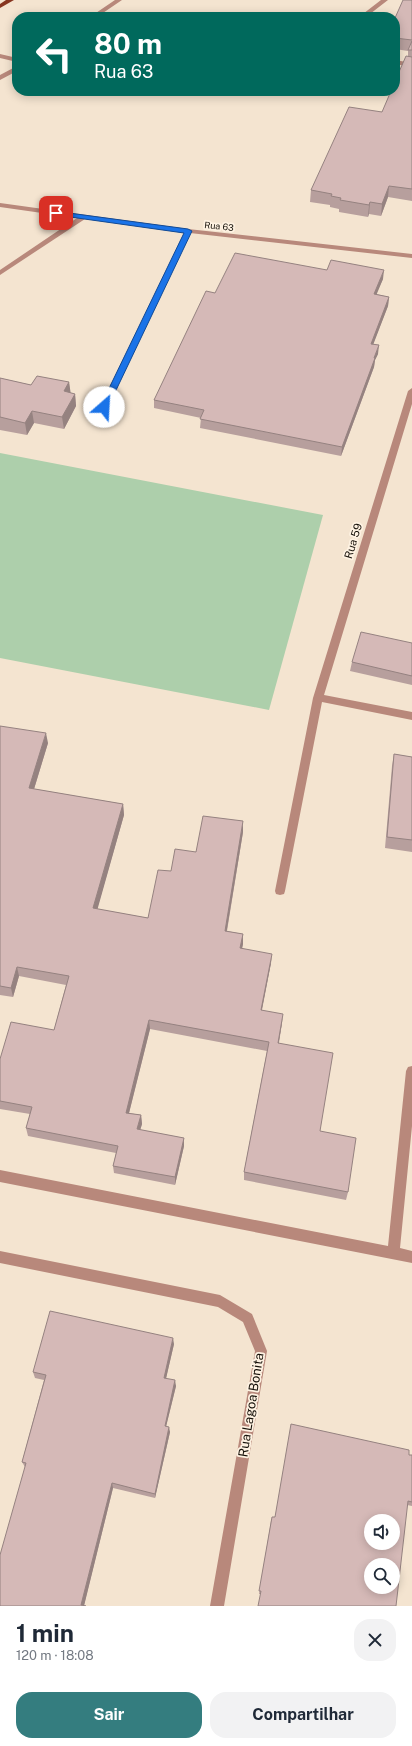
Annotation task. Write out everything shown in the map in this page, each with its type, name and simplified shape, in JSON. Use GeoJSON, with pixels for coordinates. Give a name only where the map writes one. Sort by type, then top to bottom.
{"type":"FeatureCollection","features":[{"type":"Feature","properties":{"kind":"main road"},"geometry":{"type":"LineString","coordinates":[[0,6],[11,0]]}},
{"type":"Feature","properties":{"kind":"street"},"geometry":{"type":"LineString","coordinates":[[101,12],[119,0]]}},
{"type":"Feature","properties":{"kind":"street"},"geometry":{"type":"LineString","coordinates":[[369,12],[385,0]]}},
{"type":"Feature","properties":{"kind":"street"},"geometry":{"type":"LineString","coordinates":[[0,56],[12,59]]}},
{"type":"Feature","properties":{"kind":"street"},"geometry":{"type":"LineString","coordinates":[[400,63],[412,64]]}},
{"type":"Feature","properties":{"kind":"street"},"geometry":{"type":"LineString","coordinates":[[0,78],[12,71]]}},
{"type":"Feature","properties":{"kind":"street","name":"Rua 63"},"geometry":{"type":"LineString","coordinates":[[0,206],[85,216],[188,231],[412,256]]}},
{"type":"Feature","properties":{"kind":"street"},"geometry":{"type":"LineString","coordinates":[[0,273],[85,216]]}},
{"type":"Feature","properties":{"kind":"street"},"geometry":{"type":"LineString","coordinates":[[104,407],[188,231]]}},
{"type":"Feature","properties":{"kind":"street","name":"Rua 59"},"geometry":{"type":"LineString","coordinates":[[280,891],[318,698],[412,391]]}},
{"type":"Feature","properties":{"kind":"street"},"geometry":{"type":"LineString","coordinates":[[318,698],[412,716]]}},
{"type":"Feature","properties":{"kind":"street"},"geometry":{"type":"LineString","coordinates":[[393,1253],[412,1071]]}},
{"type":"Feature","properties":{"kind":"street"},"geometry":{"type":"LineString","coordinates":[[0,1176],[412,1257]]}},
{"type":"Feature","properties":{"kind":"street","name":"Rua Lagoa Bonita"},"geometry":{"type":"LineString","coordinates":[[0,1258],[220,1301],[248,1318],[261,1351],[217,1606]]}},
{"type":"Feature","properties":{"kind":"green space"},"geometry":{"type":"Polygon","coordinates":[[[0,453],[323,515],[269,710],[0,658],[0,453]]]}},
{"type":"Feature","properties":{"kind":"building"},"geometry":{"type":"Polygon","coordinates":[[[403,0],[412,0],[412,40],[400,39],[400,12],[398,12],[403,0]]]}},
{"type":"Feature","properties":{"kind":"building"},"geometry":{"type":"Polygon","coordinates":[[[412,41],[412,50],[408,50],[412,41]]]}},
{"type":"Feature","properties":{"kind":"building"},"geometry":{"type":"Polygon","coordinates":[[[406,56],[412,57],[412,189],[389,186],[382,204],[370,202],[369,205],[340,200],[341,198],[331,196],[332,194],[311,190],[349,107],[382,112],[389,96],[400,96],[400,70],[406,56]]]}},
{"type":"Feature","properties":{"kind":"building"},"geometry":{"type":"Polygon","coordinates":[[[235,253],[327,270],[331,260],[384,270],[374,294],[389,297],[371,344],[379,345],[342,447],[200,419],[204,410],[154,400],[206,291],[215,293],[235,253]]]}},
{"type":"Feature","properties":{"kind":"building"},"geometry":{"type":"Polygon","coordinates":[[[37,376],[69,382],[64,391],[75,394],[62,417],[32,411],[25,423],[0,417],[0,378],[31,385],[37,376]]]}},
{"type":"Feature","properties":{"kind":"building"},"geometry":{"type":"Polygon","coordinates":[[[361,632],[412,643],[412,676],[352,662],[361,632]]]}},
{"type":"Feature","properties":{"kind":"building"},"geometry":{"type":"Polygon","coordinates":[[[0,726],[46,733],[29,788],[123,804],[93,908],[148,918],[158,870],[171,871],[175,849],[196,852],[203,816],[243,821],[225,931],[243,934],[240,948],[272,954],[261,1010],[283,1014],[278,1043],[333,1053],[320,1131],[356,1138],[348,1192],[244,1172],[269,1042],[149,1020],[126,1113],[141,1115],[137,1129],[184,1138],[175,1177],[113,1166],[118,1146],[26,1128],[32,1107],[0,1101],[0,1059],[11,1022],[54,1030],[69,976],[17,967],[11,988],[0,986],[0,726]]]}},
{"type":"Feature","properties":{"kind":"building"},"geometry":{"type":"Polygon","coordinates":[[[394,754],[412,757],[412,840],[387,837],[394,754]]]}},
{"type":"Feature","properties":{"kind":"building"},"geometry":{"type":"Polygon","coordinates":[[[50,1311],[173,1338],[164,1378],[175,1380],[165,1426],[169,1427],[155,1494],[112,1483],[81,1605],[86,1606],[0,1606],[0,1555],[26,1463],[22,1462],[46,1375],[33,1372],[50,1311]]]}},
{"type":"Feature","properties":{"kind":"building"},"geometry":{"type":"Polygon","coordinates":[[[291,1424],[409,1450],[409,1455],[412,1455],[412,1502],[408,1501],[400,1571],[400,1558],[364,1558],[364,1594],[397,1594],[396,1606],[258,1606],[261,1591],[259,1591],[272,1517],[275,1517],[291,1424]]]}},
{"type":"Feature","properties":{"kind":"route"},"geometry":{"type":"LineString","coordinates":[[56,213],[188,231],[104,407]]}}]}
